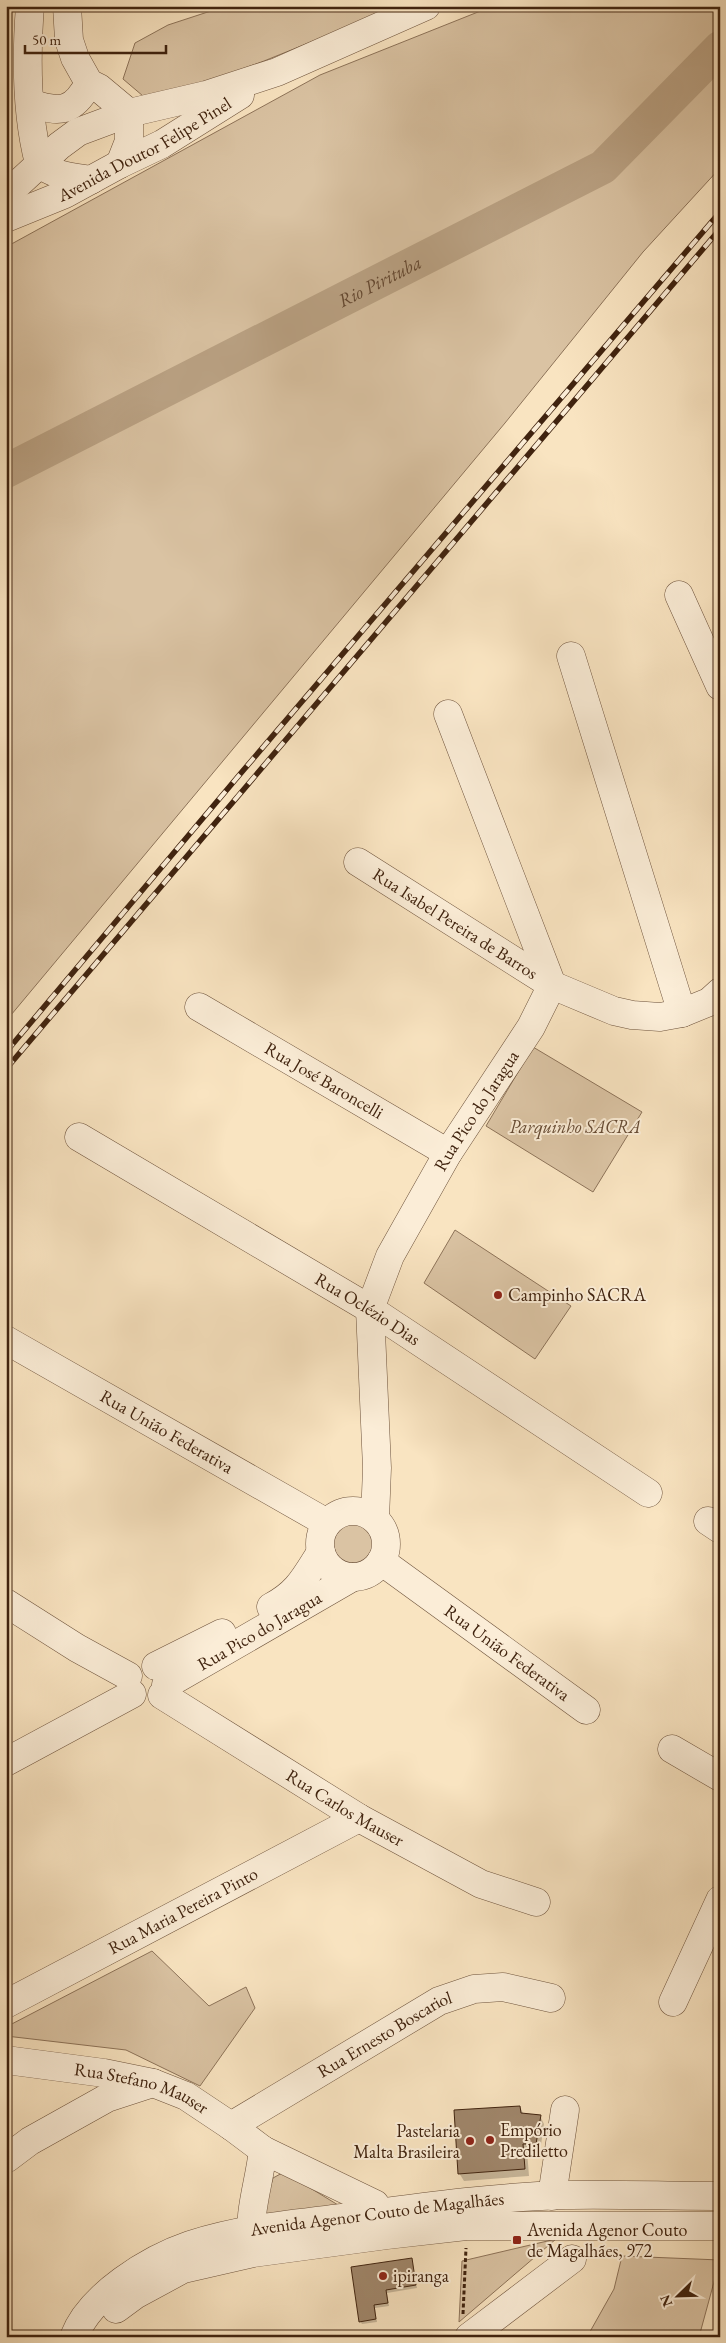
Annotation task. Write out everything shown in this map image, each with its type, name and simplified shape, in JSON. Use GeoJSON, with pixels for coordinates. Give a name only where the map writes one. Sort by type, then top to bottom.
{"type":"FeatureCollection","features":[{"type":"Feature","properties":{"kind":"street"},"geometry":{"type":"LineString","coordinates":[[30,6],[28,37],[31,126],[39,163],[50,172],[66,177],[91,180]]}},
{"type":"Feature","properties":{"kind":"street"},"geometry":{"type":"LineString","coordinates":[[67,6],[69,40],[75,58],[89,83],[99,88],[129,113],[129,141],[120,164]]}},
{"type":"Feature","properties":{"kind":"street","name":"Avenida Doutor Felipe Pinel"},"geometry":{"type":"LineString","coordinates":[[6,195],[39,163],[78,132],[129,113],[206,96],[277,72],[426,6]]}},
{"type":"Feature","properties":{"kind":"street","name":"Avenida Doutor Felipe Pinel"},"geometry":{"type":"LineString","coordinates":[[6,218],[65,194],[162,144],[277,72]]}},
{"type":"Feature","properties":{"kind":"street"},"geometry":{"type":"LineString","coordinates":[[30,103],[52,110],[68,108],[82,97],[89,83]]}},
{"type":"Feature","properties":{"kind":"street"},"geometry":{"type":"LineString","coordinates":[[679,595],[720,686]]}},
{"type":"Feature","properties":{"kind":"street"},"geometry":{"type":"LineString","coordinates":[[571,656],[682,1012]]}},
{"type":"Feature","properties":{"kind":"street"},"geometry":{"type":"LineString","coordinates":[[448,714],[552,985]]}},
{"type":"Feature","properties":{"kind":"street","name":"Rua Isabel Pereira de Barros"},"geometry":{"type":"LineString","coordinates":[[358,862],[552,985],[614,1011],[632,1015],[660,1017],[682,1012],[709,1002],[720,992]]}},
{"type":"Feature","properties":{"kind":"street","name":"Rua Pico do Jaragua"},"geometry":{"type":"LineString","coordinates":[[375,1520],[377,1468],[370,1310],[390,1256],[448,1153],[531,1027],[552,985]]}},
{"type":"Feature","properties":{"kind":"street","name":"Rua José Baroncelli"},"geometry":{"type":"LineString","coordinates":[[199,1007],[448,1153]]}},
{"type":"Feature","properties":{"kind":"street","name":"Rua Oclézio Dias"},"geometry":{"type":"LineString","coordinates":[[79,1137],[370,1310],[648,1493]]}},
{"type":"Feature","properties":{"kind":"street","name":"Rua União Federativa"},"geometry":{"type":"LineString","coordinates":[[6,1340],[327,1523]]}},
{"type":"Feature","properties":{"kind":"street"},"geometry":{"type":"LineString","coordinates":[[345,1511],[366,1514],[375,1520],[382,1529],[386,1540],[385,1551],[373,1570],[364,1575],[353,1577],[332,1569],[321,1552],[322,1531],[327,1523],[345,1511]]}},
{"type":"Feature","properties":{"kind":"street","name":"Rua Pico do Jaragua"},"geometry":{"type":"LineString","coordinates":[[161,1682],[290,1596],[321,1552]]}},
{"type":"Feature","properties":{"kind":"street","name":"Rua União Federativa"},"geometry":{"type":"LineString","coordinates":[[380,1561],[586,1710]]}},
{"type":"Feature","properties":{"kind":"street","name":"Rua Pico do Jaragua"},"geometry":{"type":"LineString","coordinates":[[161,1682],[353,1577]]}},
{"type":"Feature","properties":{"kind":"street"},"geometry":{"type":"LineString","coordinates":[[6,1603],[130,1685]]}},
{"type":"Feature","properties":{"kind":"street"},"geometry":{"type":"LineString","coordinates":[[6,1762],[130,1685],[139,1666],[150,1664],[161,1682]]}},
{"type":"Feature","properties":{"kind":"street","name":"Rua Carlos Mauser"},"geometry":{"type":"LineString","coordinates":[[161,1682],[359,1818],[481,1884],[536,1902]]}},
{"type":"Feature","properties":{"kind":"street"},"geometry":{"type":"LineString","coordinates":[[672,1749],[720,1777]]}},
{"type":"Feature","properties":{"kind":"street","name":"Rua Maria Pereira Pinto"},"geometry":{"type":"LineString","coordinates":[[6,2004],[359,1818]]}},
{"type":"Feature","properties":{"kind":"street"},"geometry":{"type":"LineString","coordinates":[[673,2002],[720,1900]]}},
{"type":"Feature","properties":{"kind":"street","name":"Rua Ernesto Boscariol"},"geometry":{"type":"LineString","coordinates":[[231,2126],[439,2001],[474,1989],[502,1987],[551,1998]]}},
{"type":"Feature","properties":{"kind":"street","name":"Rua Stefano Mauser"},"geometry":{"type":"LineString","coordinates":[[6,2060],[104,2073],[153,2083],[186,2096],[263,2150],[375,2204],[383,2224]]}},
{"type":"Feature","properties":{"kind":"street"},"geometry":{"type":"LineString","coordinates":[[6,2159],[30,2141],[106,2098],[153,2083]]}},
{"type":"Feature","properties":{"kind":"street"},"geometry":{"type":"LineString","coordinates":[[559,2196],[565,2110]]}},
{"type":"Feature","properties":{"kind":"street"},"geometry":{"type":"LineString","coordinates":[[251,2241],[251,2207],[260,2175],[263,2150]]}},
{"type":"Feature","properties":{"kind":"street","name":"Rua Stefano Mauser"},"geometry":{"type":"LineString","coordinates":[[353,2192],[390,2199],[411,2209]]}},
{"type":"Feature","properties":{"kind":"street","name":"Avenida Agenor Couto de Magalhães"},"geometry":{"type":"LineString","coordinates":[[383,2224],[411,2209],[559,2196],[720,2196]]}},
{"type":"Feature","properties":{"kind":"street","name":"Avenida Agenor Couto de Magalhães"},"geometry":{"type":"LineString","coordinates":[[74,2337],[77,2328],[97,2302],[146,2265],[191,2245],[251,2241],[383,2224],[466,2226],[720,2226]]}},
{"type":"Feature","properties":{"kind":"street","name":"Avenida Agenor Couto de Magalhães"},"geometry":{"type":"LineString","coordinates":[[90,2337],[108,2315],[159,2281],[251,2241]]}},
{"type":"Feature","properties":{"kind":"street"},"geometry":{"type":"LineString","coordinates":[[466,2327],[572,2259]]}},
{"type":"Feature","properties":{"kind":"path"},"geometry":{"type":"LineString","coordinates":[[466,2226],[466,2327]]}},
{"type":"Feature","properties":{"kind":"green space"},"geometry":{"type":"Polygon","coordinates":[[[226,6],[400,6],[264,61],[174,94],[143,96],[123,79],[135,43],[168,25],[226,6]]]}},
{"type":"Feature","properties":{"kind":"green space"},"geometry":{"type":"Polygon","coordinates":[[[493,6],[720,6],[720,168],[643,252],[505,423],[6,1021],[6,247],[320,75],[493,6]]]}},
{"type":"Feature","properties":{"kind":"green space","name":"Parquinho SACRA"},"geometry":{"type":"Polygon","coordinates":[[[533,1047],[642,1112],[593,1192],[486,1126],[533,1047]]]}},
{"type":"Feature","properties":{"kind":"green space","name":"Campinho SACRA"},"geometry":{"type":"Polygon","coordinates":[[[455,1230],[571,1306],[535,1359],[424,1283],[455,1230]]]}},
{"type":"Feature","properties":{"kind":"green space"},"geometry":{"type":"Polygon","coordinates":[[[346,1519],[356,1519],[369,1526],[376,1539],[376,1549],[369,1562],[356,1569],[346,1569],[337,1565],[330,1558],[326,1549],[326,1539],[330,1530],[337,1523],[346,1519]]]}},
{"type":"Feature","properties":{"kind":"green space"},"geometry":{"type":"Polygon","coordinates":[[[152,1951],[209,2006],[246,1987],[255,2008],[200,2086],[126,2050],[6,2036],[6,2027],[152,1951]]]}},
{"type":"Feature","properties":{"kind":"green space"},"geometry":{"type":"Polygon","coordinates":[[[284,2172],[343,2208],[270,2218],[264,2208],[273,2178],[284,2172]]]}},
{"type":"Feature","properties":{"kind":"green space"},"geometry":{"type":"Polygon","coordinates":[[[556,2239],[459,2322],[462,2261],[556,2239]]]}},
{"type":"Feature","properties":{"kind":"green space"},"geometry":{"type":"Polygon","coordinates":[[[622,2256],[720,2260],[699,2337],[587,2337],[614,2289],[622,2256]]]}},
{"type":"Feature","properties":{"kind":"building"},"geometry":{"type":"Polygon","coordinates":[[[520,2106],[521,2113],[541,2115],[536,2144],[523,2144],[525,2169],[458,2174],[454,2110],[520,2106]]]}},
{"type":"Feature","properties":{"kind":"building","name":"ipiranga"},"geometry":{"type":"Polygon","coordinates":[[[412,2258],[416,2285],[386,2290],[388,2303],[374,2305],[376,2319],[359,2322],[351,2267],[412,2258]]]}},
{"type":"Feature","properties":{"kind":"waterway","name":"Rio Pirituba"},"geometry":{"type":"LineString","coordinates":[[6,471],[603,167],[720,48]]}},
{"type":"Feature","properties":{"kind":"railway"},"geometry":{"type":"LineString","coordinates":[[6,1052],[241,773],[720,212]]}},
{"type":"Feature","properties":{"kind":"railway"},"geometry":{"type":"LineString","coordinates":[[6,1069],[720,229]]}},
{"type":"Feature","properties":{"kind":"place","name":"Campinho SACRA"},"geometry":{"type":"Point","coordinates":[498,1295]}},
{"type":"Feature","properties":{"kind":"place","name":"Empório Prediletto"},"geometry":{"type":"Point","coordinates":[490,2140]}},
{"type":"Feature","properties":{"kind":"place","name":"Pastelaria Malta Brasileira"},"geometry":{"type":"Point","coordinates":[470,2141]}},
{"type":"Feature","properties":{"kind":"place","name":"Avenida Agenor Couto de Magalhães, 972"},"geometry":{"type":"Point","coordinates":[517,2240]}},
{"type":"Feature","properties":{"kind":"place","name":"ipiranga"},"geometry":{"type":"Point","coordinates":[383,2276]}}]}
